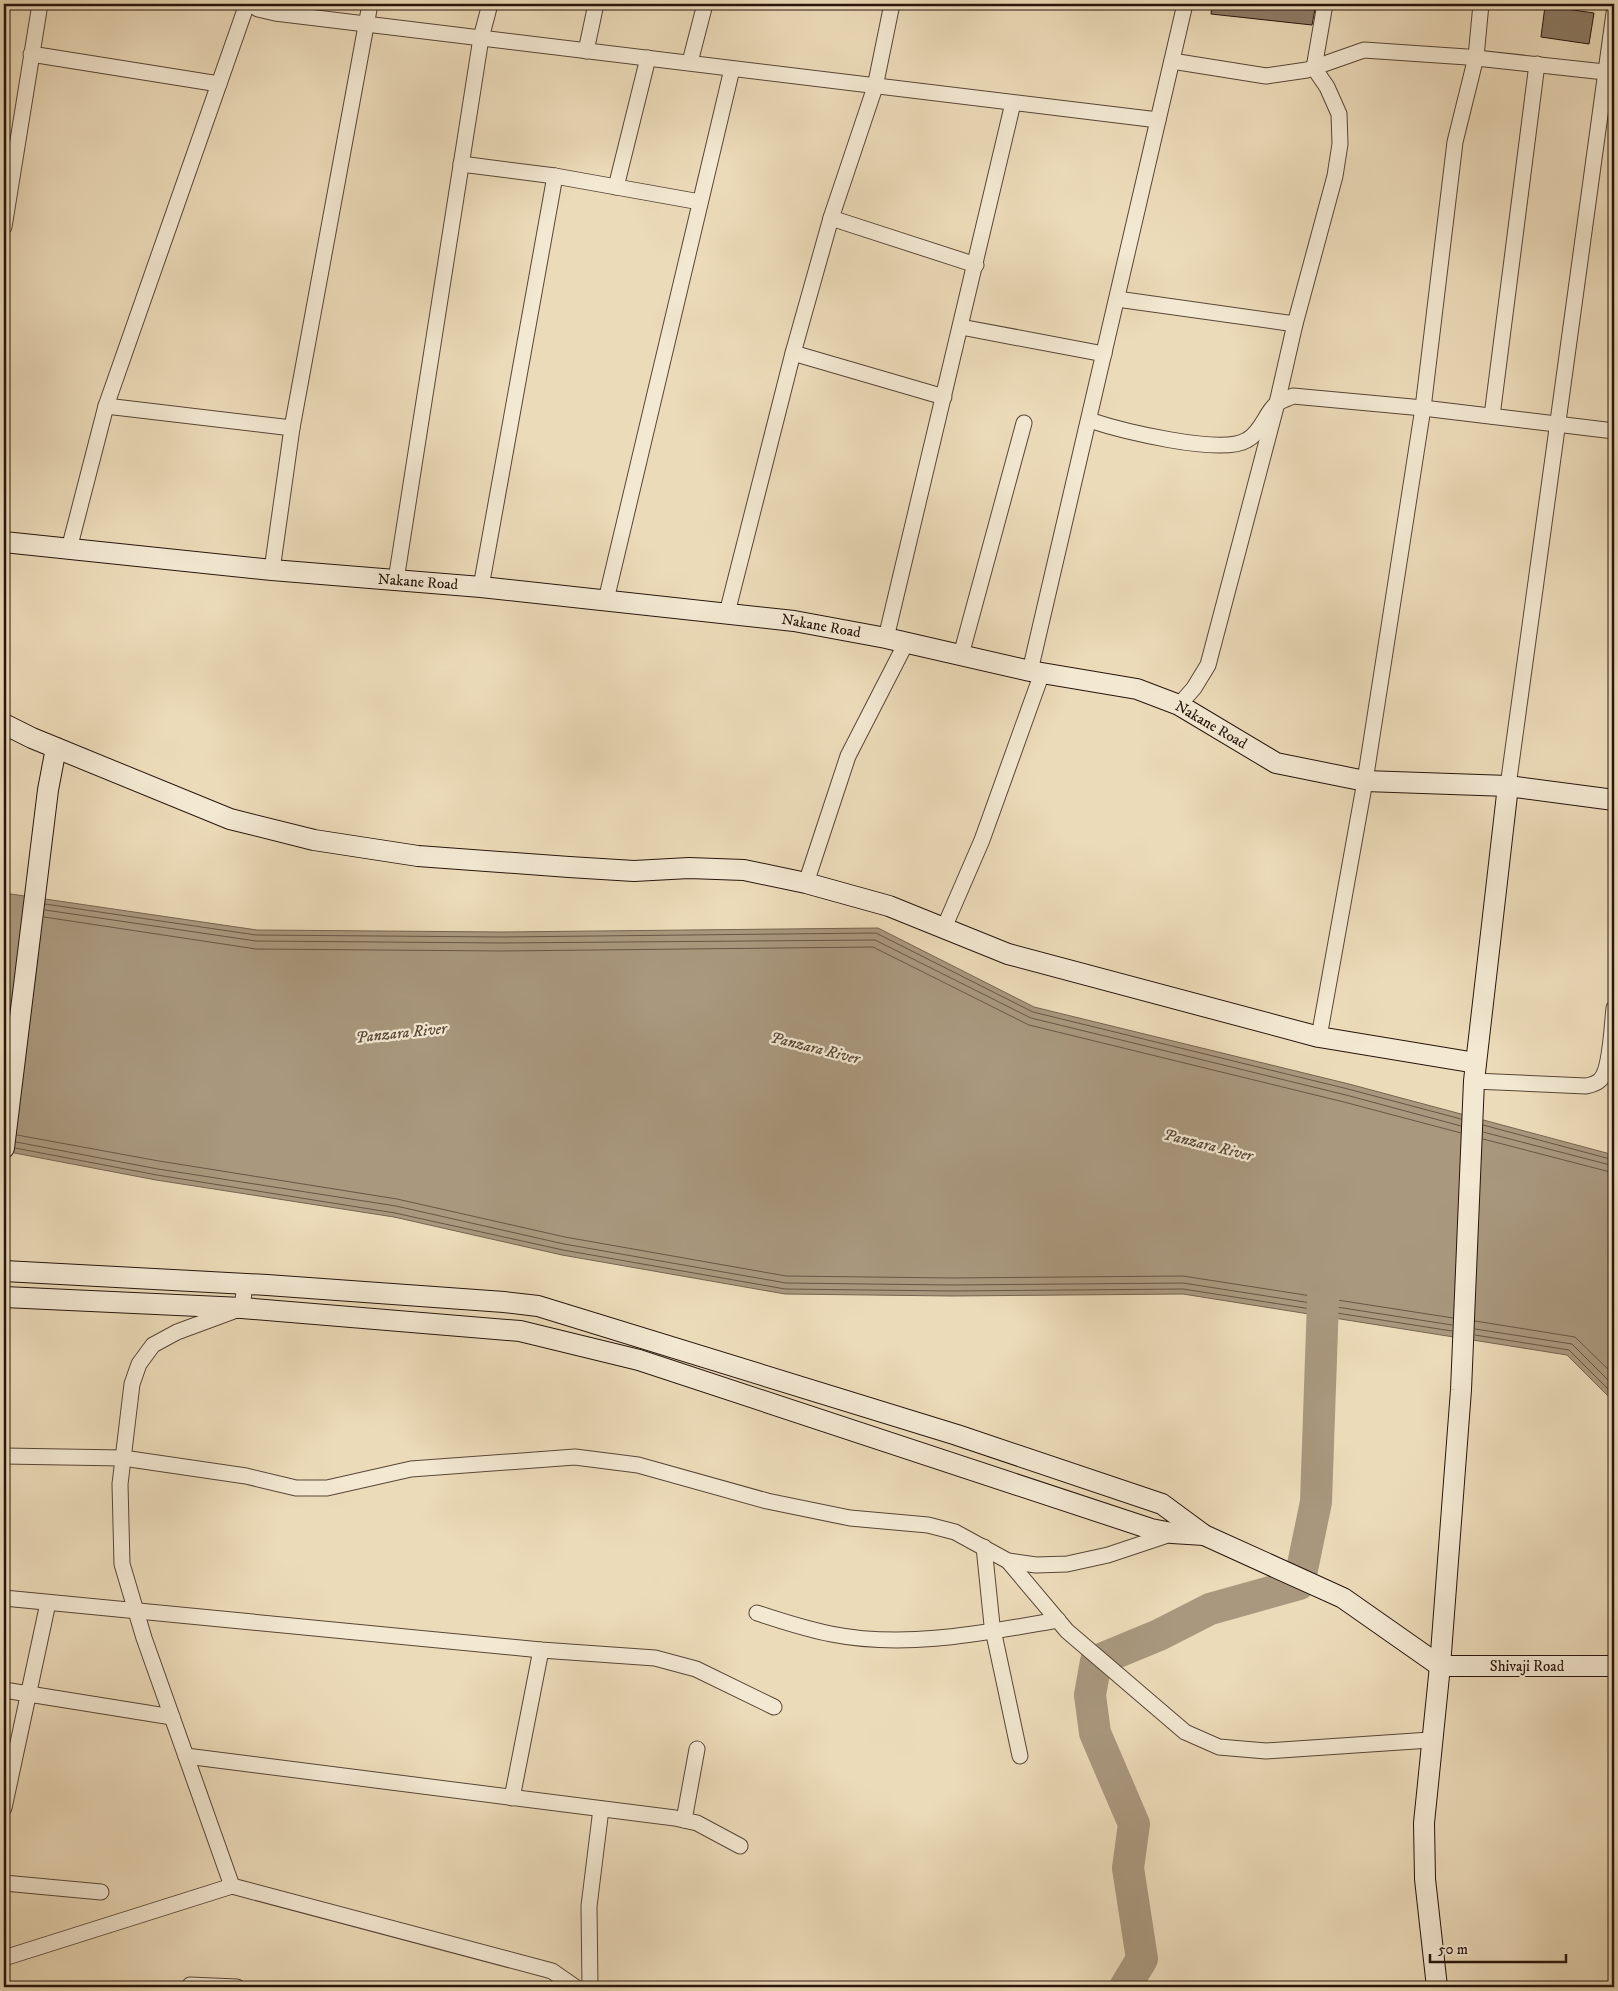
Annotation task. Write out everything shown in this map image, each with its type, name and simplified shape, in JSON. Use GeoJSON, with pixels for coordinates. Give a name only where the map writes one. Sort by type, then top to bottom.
{"type":"FeatureCollection","features":[{"type":"Feature","properties":{"kind":"street"},"geometry":{"type":"LineString","coordinates":[[4,226],[7,188],[40,4]]}},
{"type":"Feature","properties":{"kind":"street"},"geometry":{"type":"LineString","coordinates":[[69,549],[106,406],[249,4],[258,9],[274,13],[690,62],[732,69],[1013,104],[1158,120]]}},
{"type":"Feature","properties":{"kind":"street"},"geometry":{"type":"LineString","coordinates":[[272,570],[292,428],[370,4]]}},
{"type":"Feature","properties":{"kind":"street"},"geometry":{"type":"LineString","coordinates":[[396,580],[481,38],[490,4]]}},
{"type":"Feature","properties":{"kind":"street"},"geometry":{"type":"LineString","coordinates":[[586,51],[596,4]]}},
{"type":"Feature","properties":{"kind":"street"},"geometry":{"type":"LineString","coordinates":[[690,62],[704,4]]}},
{"type":"Feature","properties":{"kind":"street"},"geometry":{"type":"LineString","coordinates":[[727,613],[793,353],[831,218],[875,86],[892,4]]}},
{"type":"Feature","properties":{"kind":"street"},"geometry":{"type":"LineString","coordinates":[[944,928],[982,840],[1036,672],[1089,420],[1185,4]]}},
{"type":"Feature","properties":{"kind":"street"},"geometry":{"type":"LineString","coordinates":[[1179,705],[1194,688],[1208,665],[1277,403],[1295,324],[1336,176],[1340,144],[1339,114],[1327,87],[1314,68],[1325,4]]}},
{"type":"Feature","properties":{"kind":"street"},"geometry":{"type":"LineString","coordinates":[[1319,1037],[1365,782],[1423,408],[1455,142],[1476,58],[1481,4]]}},
{"type":"Feature","properties":{"kind":"street"},"geometry":{"type":"LineString","coordinates":[[1437,1987],[1425,1879],[1424,1833],[1430,1740],[1440,1666],[1461,1390],[1472,1104],[1508,786],[1610,73],[1614,12]]}},
{"type":"Feature","properties":{"kind":"street"},"geometry":{"type":"LineString","coordinates":[[1172,61],[1266,76],[1314,68],[1364,50],[1476,58],[1610,73]]}},
{"type":"Feature","properties":{"kind":"street"},"geometry":{"type":"LineString","coordinates":[[32,54],[219,84]]}},
{"type":"Feature","properties":{"kind":"street"},"geometry":{"type":"LineString","coordinates":[[616,187],[648,58]]}},
{"type":"Feature","properties":{"kind":"street"},"geometry":{"type":"LineString","coordinates":[[1492,416],[1537,64]]}},
{"type":"Feature","properties":{"kind":"street"},"geometry":{"type":"LineString","coordinates":[[606,600],[732,69]]}},
{"type":"Feature","properties":{"kind":"street"},"geometry":{"type":"LineString","coordinates":[[886,638],[1013,104]]}},
{"type":"Feature","properties":{"kind":"street"},"geometry":{"type":"LineString","coordinates":[[461,164],[555,176],[700,202]]}},
{"type":"Feature","properties":{"kind":"street"},"geometry":{"type":"LineString","coordinates":[[481,587],[555,176]]}},
{"type":"Feature","properties":{"kind":"street"},"geometry":{"type":"LineString","coordinates":[[831,218],[976,265]]}},
{"type":"Feature","properties":{"kind":"street"},"geometry":{"type":"LineString","coordinates":[[1117,299],[1295,324]]}},
{"type":"Feature","properties":{"kind":"street"},"geometry":{"type":"LineString","coordinates":[[961,327],[1104,354]]}},
{"type":"Feature","properties":{"kind":"street"},"geometry":{"type":"LineString","coordinates":[[793,353],[944,397]]}},
{"type":"Feature","properties":{"kind":"street"},"geometry":{"type":"LineString","coordinates":[[1089,420],[1117,429],[1198,443],[1216,446],[1235,445],[1247,441],[1260,430],[1277,403],[1293,396],[1423,408],[1614,431]]}},
{"type":"Feature","properties":{"kind":"street"},"geometry":{"type":"LineString","coordinates":[[106,406],[292,428]]}},
{"type":"Feature","properties":{"kind":"street"},"geometry":{"type":"LineString","coordinates":[[961,655],[1024,423]]}},
{"type":"Feature","properties":{"kind":"street","name":"Nakane Road"},"geometry":{"type":"LineString","coordinates":[[4,542],[272,570],[481,587],[794,620],[886,638],[1036,672],[1137,689],[1179,705],[1276,763],[1365,782],[1508,786],[1614,800]]}},
{"type":"Feature","properties":{"kind":"street"},"geometry":{"type":"LineString","coordinates":[[806,883],[848,756],[906,643]]}},
{"type":"Feature","properties":{"kind":"street"},"geometry":{"type":"LineString","coordinates":[[4,724],[32,738],[230,819],[314,840],[418,856],[560,866],[634,871],[689,868],[744,870],[806,883],[890,906],[1008,954],[1319,1037],[1475,1072],[1586,1086],[1595,1084],[1602,1079],[1606,1070],[1614,1008]]}},
{"type":"Feature","properties":{"kind":"street"},"geometry":{"type":"LineString","coordinates":[[4,740],[32,738]]}},
{"type":"Feature","properties":{"kind":"street"},"geometry":{"type":"LineString","coordinates":[[4,1148],[48,790],[56,748]]}},
{"type":"Feature","properties":{"kind":"street"},"geometry":{"type":"LineString","coordinates":[[4,1271],[245,1284],[538,1306],[947,1432],[1162,1504],[1204,1535],[1343,1598],[1440,1666]]}},
{"type":"Feature","properties":{"kind":"street"},"geometry":{"type":"LineString","coordinates":[[242,1308],[245,1284]]}},
{"type":"Feature","properties":{"kind":"street"},"geometry":{"type":"LineString","coordinates":[[4,1297],[242,1308],[520,1331],[564,1340],[639,1360],[1151,1528],[1172,1533],[1204,1535]]}},
{"type":"Feature","properties":{"kind":"street"},"geometry":{"type":"LineString","coordinates":[[232,1886],[172,1717],[122,1564],[120,1484],[132,1384],[139,1364],[153,1345],[177,1332],[242,1308]]}},
{"type":"Feature","properties":{"kind":"street"},"geometry":{"type":"LineString","coordinates":[[4,1456],[123,1458],[246,1476],[296,1488],[327,1488],[411,1469],[575,1457],[638,1465],[767,1501],[850,1518],[928,1525],[955,1532],[1008,1561],[1062,1625],[1185,1732],[1219,1747],[1266,1751],[1430,1740]]}},
{"type":"Feature","properties":{"kind":"street"},"geometry":{"type":"LineString","coordinates":[[1008,1561],[1036,1565],[1066,1564],[1108,1554],[1172,1533]]}},
{"type":"Feature","properties":{"kind":"street"},"geometry":{"type":"LineString","coordinates":[[984,1547],[994,1631],[1020,1756]]}},
{"type":"Feature","properties":{"kind":"street"},"geometry":{"type":"LineString","coordinates":[[4,1598],[541,1650],[655,1658],[696,1669],[774,1707]]}},
{"type":"Feature","properties":{"kind":"street"},"geometry":{"type":"LineString","coordinates":[[4,1808],[48,1603]]}},
{"type":"Feature","properties":{"kind":"street"},"geometry":{"type":"LineString","coordinates":[[757,1613],[831,1634],[870,1639],[909,1640],[1062,1625]]}},
{"type":"Feature","properties":{"kind":"street"},"geometry":{"type":"LineString","coordinates":[[512,1798],[541,1650]]}},
{"type":"Feature","properties":{"kind":"street","name":"Shivaji Road"},"geometry":{"type":"LineString","coordinates":[[1440,1666],[1614,1666]]}},
{"type":"Feature","properties":{"kind":"street"},"geometry":{"type":"LineString","coordinates":[[4,1690],[172,1717]]}},
{"type":"Feature","properties":{"kind":"street"},"geometry":{"type":"LineString","coordinates":[[684,1820],[697,1749]]}},
{"type":"Feature","properties":{"kind":"street"},"geometry":{"type":"LineString","coordinates":[[186,1756],[684,1820],[697,1823],[740,1846]]}},
{"type":"Feature","properties":{"kind":"street"},"geometry":{"type":"LineString","coordinates":[[590,1987],[589,1906],[601,1809]]}},
{"type":"Feature","properties":{"kind":"street"},"geometry":{"type":"LineString","coordinates":[[4,1883],[101,1892]]}},
{"type":"Feature","properties":{"kind":"street"},"geometry":{"type":"LineString","coordinates":[[4,1958],[232,1886],[552,1971],[575,1987]]}},
{"type":"Feature","properties":{"kind":"street"},"geometry":{"type":"LineString","coordinates":[[190,1985],[237,1987]]}},
{"type":"Feature","properties":{"kind":"water","name":"Panzara River"},"geometry":{"type":"Polygon","coordinates":[[[4,893],[257,930],[502,932],[878,928],[1034,1007],[1349,1084],[1614,1155],[1614,1402],[1567,1355],[1183,1294],[952,1296],[785,1294],[562,1255],[394,1217],[156,1180],[4,1151],[4,893]]]}},
{"type":"Feature","properties":{"kind":"building"},"geometry":{"type":"Polygon","coordinates":[[[1212,4],[1316,4],[1312,25],[1211,14],[1212,4]]]}},
{"type":"Feature","properties":{"kind":"building"},"geometry":{"type":"Polygon","coordinates":[[[1545,6],[1594,13],[1589,44],[1541,37],[1545,6]]]}},
{"type":"Feature","properties":{"kind":"waterway"},"geometry":{"type":"LineString","coordinates":[[1125,1987],[1142,1959],[1128,1868],[1134,1824],[1095,1733],[1090,1695],[1096,1661],[1159,1635],[1210,1609],[1299,1584],[1316,1502],[1324,1272]]}}]}
